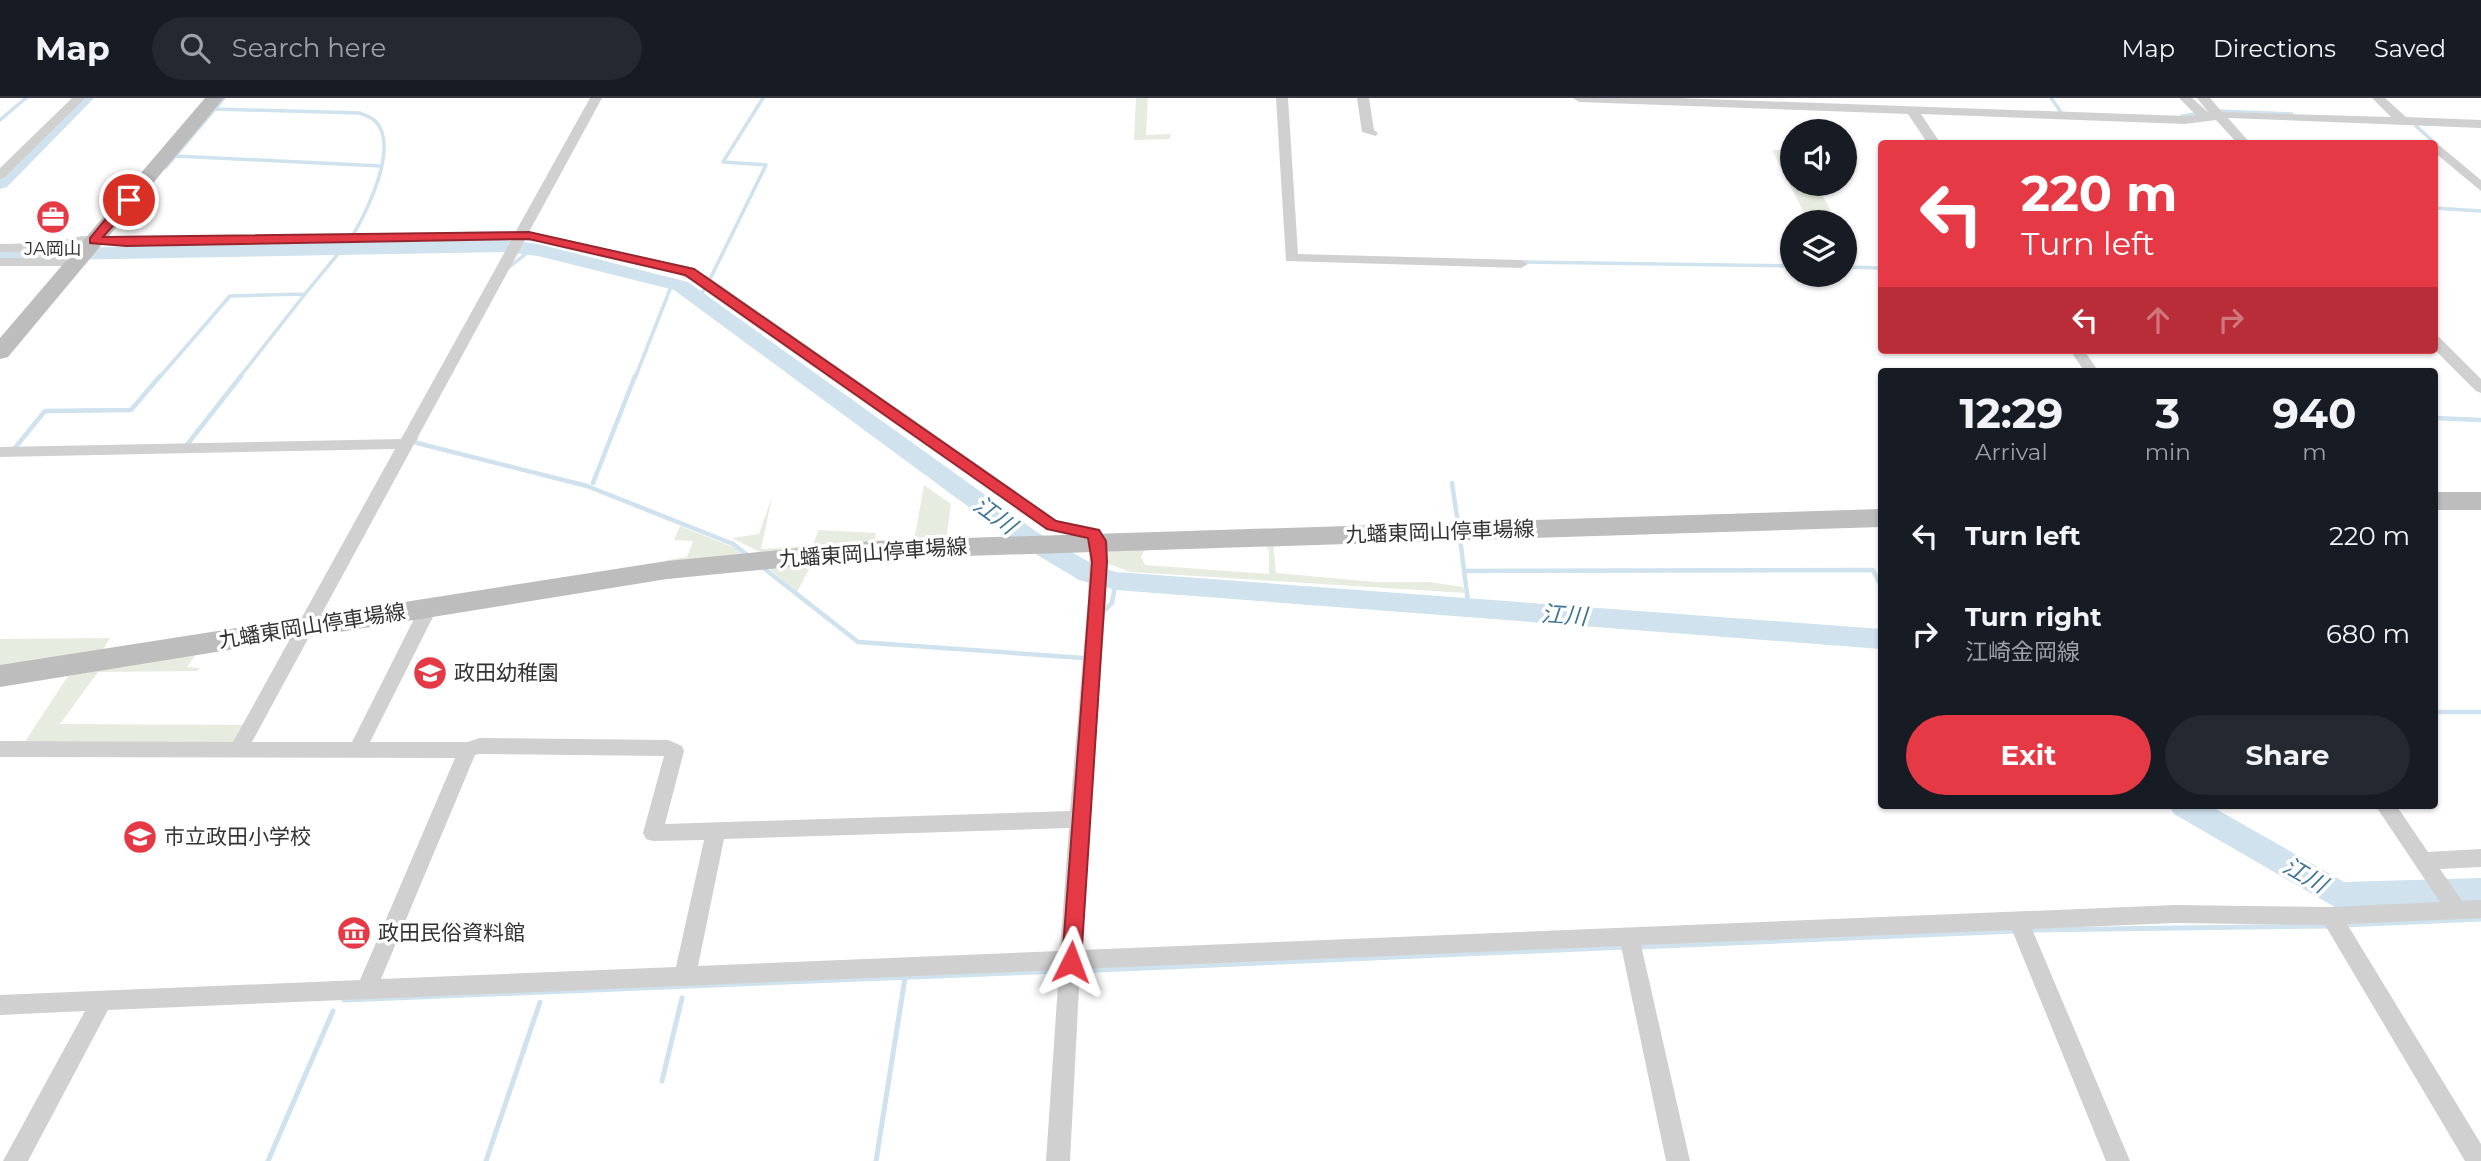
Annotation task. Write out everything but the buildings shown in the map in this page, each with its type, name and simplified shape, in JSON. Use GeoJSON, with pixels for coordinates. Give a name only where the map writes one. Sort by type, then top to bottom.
{"type":"FeatureCollection","features":[{"type":"Feature","properties":{"kind":"main road"},"geometry":{"type":"LineString","coordinates":[[0,352],[215,98]]}},
{"type":"Feature","properties":{"kind":"main road"},"geometry":{"type":"LineString","coordinates":[[2438,501],[2481,501]]}},
{"type":"Feature","properties":{"kind":"main road","name":"九蟠東岡山停車場線"},"geometry":{"type":"LineString","coordinates":[[0,676],[305,626],[718,564],[872,550],[1007,545],[1093,549],[1878,518]]}},
{"type":"Feature","properties":{"kind":"street"},"geometry":{"type":"LineString","coordinates":[[0,175],[79,98]]}},
{"type":"Feature","properties":{"kind":"street"},"geometry":{"type":"LineString","coordinates":[[239,749],[596,98]]}},
{"type":"Feature","properties":{"kind":"street"},"geometry":{"type":"LineString","coordinates":[[1282,98],[1291,258],[1521,264]]}},
{"type":"Feature","properties":{"kind":"street"},"geometry":{"type":"LineString","coordinates":[[1363,98],[1368,132],[1372,133]]}},
{"type":"Feature","properties":{"kind":"street"},"geometry":{"type":"LineString","coordinates":[[1579,98],[1912,110],[2205,109],[2481,122]]}},
{"type":"Feature","properties":{"kind":"street"},"geometry":{"type":"LineString","coordinates":[[2378,98],[2429,140]]}},
{"type":"Feature","properties":{"kind":"street"},"geometry":{"type":"LineString","coordinates":[[2205,109],[2240,140]]}},
{"type":"Feature","properties":{"kind":"street"},"geometry":{"type":"LineString","coordinates":[[1912,110],[1932,140]]}},
{"type":"Feature","properties":{"kind":"street"},"geometry":{"type":"LineString","coordinates":[[2438,148],[2481,187]]}},
{"type":"Feature","properties":{"kind":"street"},"geometry":{"type":"LineString","coordinates":[[0,262],[85,251],[126,242],[519,238],[551,239],[690,272],[1052,525],[1093,534],[1097,594],[1079,823],[1058,1161]]}},
{"type":"Feature","properties":{"kind":"street"},"geometry":{"type":"LineString","coordinates":[[0,247],[50,247],[85,251]]}},
{"type":"Feature","properties":{"kind":"street"},"geometry":{"type":"LineString","coordinates":[[2438,344],[2481,388]]}},
{"type":"Feature","properties":{"kind":"street"},"geometry":{"type":"LineString","coordinates":[[0,452],[406,444]]}},
{"type":"Feature","properties":{"kind":"street"},"geometry":{"type":"LineString","coordinates":[[358,748],[429,607]]}},
{"type":"Feature","properties":{"kind":"street"},"geometry":{"type":"LineString","coordinates":[[0,749],[468,750],[479,746],[668,748],[675,751],[653,833],[715,834],[1079,823]]}},
{"type":"Feature","properties":{"kind":"street"},"geometry":{"type":"LineString","coordinates":[[366,990],[468,750]]}},
{"type":"Feature","properties":{"kind":"street"},"geometry":{"type":"LineString","coordinates":[[2388,809],[2458,910]]}},
{"type":"Feature","properties":{"kind":"street"},"geometry":{"type":"LineString","coordinates":[[685,976],[715,834]]}},
{"type":"Feature","properties":{"kind":"street"},"geometry":{"type":"LineString","coordinates":[[2428,864],[2481,858]]}},
{"type":"Feature","properties":{"kind":"street"},"geometry":{"type":"LineString","coordinates":[[0,1005],[99,1007],[366,990],[685,976],[1071,968],[2021,927],[2175,914],[2336,923],[2481,909]]}},
{"type":"Feature","properties":{"kind":"street"},"geometry":{"type":"LineString","coordinates":[[2336,923],[2357,964],[2478,1161]]}},
{"type":"Feature","properties":{"kind":"street"},"geometry":{"type":"LineString","coordinates":[[2021,927],[2118,1161]]}},
{"type":"Feature","properties":{"kind":"street"},"geometry":{"type":"LineString","coordinates":[[1630,943],[1678,1161]]}},
{"type":"Feature","properties":{"kind":"street"},"geometry":{"type":"LineString","coordinates":[[15,1161],[99,1007]]}},
{"type":"Feature","properties":{"kind":"shaded area"},"geometry":{"type":"Polygon","coordinates":[[[1136,98],[1148,98],[1146,135],[1171,134],[1170,139],[1134,140],[1136,98]]]}},
{"type":"Feature","properties":{"kind":"shaded area"},"geometry":{"type":"Polygon","coordinates":[[[1772,150],[1780,150],[1780,166],[1772,150]]]}},
{"type":"Feature","properties":{"kind":"shaded area"},"geometry":{"type":"Polygon","coordinates":[[[1796,196],[1823,196],[1830,210],[1803,210],[1796,196]]]}},
{"type":"Feature","properties":{"kind":"shaded area"},"geometry":{"type":"Polygon","coordinates":[[[924,485],[951,504],[946,540],[914,541],[924,485]]]}},
{"type":"Feature","properties":{"kind":"shaded area"},"geometry":{"type":"Polygon","coordinates":[[[772,497],[761,549],[813,546],[818,530],[876,533],[874,544],[762,553],[732,538],[759,534],[772,497]]]}},
{"type":"Feature","properties":{"kind":"shaded area"},"geometry":{"type":"Polygon","coordinates":[[[680,526],[735,548],[743,556],[666,564],[667,560],[687,557],[693,541],[674,540],[680,526]]]}},
{"type":"Feature","properties":{"kind":"shaded area"},"geometry":{"type":"Polygon","coordinates":[[[1273,542],[1276,573],[1375,582],[1429,582],[1463,587],[1465,593],[1131,572],[1106,563],[1108,548],[1273,542]],[[1265,545],[1150,550],[1144,551],[1141,557],[1145,565],[1269,574],[1269,550],[1265,545]]]}},
{"type":"Feature","properties":{"kind":"shaded area"},"geometry":{"type":"Polygon","coordinates":[[[814,560],[797,592],[764,564],[814,560]]]}},
{"type":"Feature","properties":{"kind":"shaded area"},"geometry":{"type":"Polygon","coordinates":[[[110,638],[100,654],[0,669],[0,639],[110,638]]]}},
{"type":"Feature","properties":{"kind":"shaded area"},"geometry":{"type":"Polygon","coordinates":[[[196,654],[187,667],[200,668],[198,671],[98,672],[60,724],[244,725],[233,744],[22,746],[68,676],[196,654]]]}},
{"type":"Feature","properties":{"kind":"waterway"},"geometry":{"type":"LineString","coordinates":[[0,120],[26,98]]}},
{"type":"Feature","properties":{"kind":"waterway"},"geometry":{"type":"LineString","coordinates":[[0,183],[85,98]]}},
{"type":"Feature","properties":{"kind":"waterway"},"geometry":{"type":"LineString","coordinates":[[166,167],[224,98]]}},
{"type":"Feature","properties":{"kind":"waterway"},"geometry":{"type":"LineString","coordinates":[[710,279],[766,165],[723,162],[763,98]]}},
{"type":"Feature","properties":{"kind":"waterway"},"geometry":{"type":"LineString","coordinates":[[2051,98],[2061,112]]}},
{"type":"Feature","properties":{"kind":"waterway"},"geometry":{"type":"LineString","coordinates":[[215,109],[360,113],[375,121],[382,132],[383,161],[373,195],[353,235]]}},
{"type":"Feature","properties":{"kind":"waterway"},"geometry":{"type":"LineString","coordinates":[[2217,111],[2292,114]]}},
{"type":"Feature","properties":{"kind":"waterway"},"geometry":{"type":"LineString","coordinates":[[2182,116],[2201,113]]}},
{"type":"Feature","properties":{"kind":"waterway"},"geometry":{"type":"LineString","coordinates":[[2416,126],[2432,140]]}},
{"type":"Feature","properties":{"kind":"waterway"},"geometry":{"type":"LineString","coordinates":[[176,156],[381,166]]}},
{"type":"Feature","properties":{"kind":"waterway"},"geometry":{"type":"LineString","coordinates":[[2438,208],[2481,211]]}},
{"type":"Feature","properties":{"kind":"waterway","name":"江川"},"geometry":{"type":"LineString","coordinates":[[0,255],[505,246],[538,250],[681,286],[1028,538],[1088,573],[1116,581],[1878,639]]}},
{"type":"Feature","properties":{"kind":"waterway"},"geometry":{"type":"LineString","coordinates":[[305,294],[342,249]]}},
{"type":"Feature","properties":{"kind":"waterway"},"geometry":{"type":"LineString","coordinates":[[508,268],[532,249]]}},
{"type":"Feature","properties":{"kind":"waterway"},"geometry":{"type":"LineString","coordinates":[[1519,262],[1780,266]]}},
{"type":"Feature","properties":{"kind":"waterway"},"geometry":{"type":"LineString","coordinates":[[1857,267],[1878,268]]}},
{"type":"Feature","properties":{"kind":"waterway"},"geometry":{"type":"LineString","coordinates":[[668,294],[673,283]]}},
{"type":"Feature","properties":{"kind":"waterway"},"geometry":{"type":"LineString","coordinates":[[699,300],[705,287]]}},
{"type":"Feature","properties":{"kind":"waterway"},"geometry":{"type":"LineString","coordinates":[[159,378],[230,296],[305,294]]}},
{"type":"Feature","properties":{"kind":"waterway"},"geometry":{"type":"LineString","coordinates":[[239,378],[305,294]]}},
{"type":"Feature","properties":{"kind":"waterway"},"geometry":{"type":"LineString","coordinates":[[635,378],[667,297]]}},
{"type":"Feature","properties":{"kind":"waterway"},"geometry":{"type":"LineString","coordinates":[[14,449],[45,411],[131,410],[160,376]]}},
{"type":"Feature","properties":{"kind":"waterway"},"geometry":{"type":"LineString","coordinates":[[186,446],[241,376]]}},
{"type":"Feature","properties":{"kind":"waterway"},"geometry":{"type":"LineString","coordinates":[[593,483],[635,376]]}},
{"type":"Feature","properties":{"kind":"waterway"},"geometry":{"type":"LineString","coordinates":[[2438,418],[2481,420]]}},
{"type":"Feature","properties":{"kind":"waterway"},"geometry":{"type":"LineString","coordinates":[[416,438],[413,442],[587,486],[733,544],[747,555]]}},
{"type":"Feature","properties":{"kind":"waterway"},"geometry":{"type":"LineString","coordinates":[[1452,483],[1458,524]]}},
{"type":"Feature","properties":{"kind":"waterway"},"geometry":{"type":"LineString","coordinates":[[1460,538],[1464,571]]}},
{"type":"Feature","properties":{"kind":"waterway"},"geometry":{"type":"LineString","coordinates":[[761,566],[858,642],[1084,658]]}},
{"type":"Feature","properties":{"kind":"waterway"},"geometry":{"type":"LineString","coordinates":[[1464,571],[1873,570],[1878,580]]}},
{"type":"Feature","properties":{"kind":"waterway"},"geometry":{"type":"LineString","coordinates":[[1464,571],[1469,608]]}},
{"type":"Feature","properties":{"kind":"waterway"},"geometry":{"type":"LineString","coordinates":[[1103,612],[1112,603],[1116,581]]}},
{"type":"Feature","properties":{"kind":"waterway"},"geometry":{"type":"LineString","coordinates":[[2438,712],[2481,712]]}},
{"type":"Feature","properties":{"kind":"waterway","name":"江川"},"geometry":{"type":"LineString","coordinates":[[2191,809],[2340,896],[2481,891]]}},
{"type":"Feature","properties":{"kind":"waterway"},"geometry":{"type":"LineString","coordinates":[[2344,925],[2481,919]]}},
{"type":"Feature","properties":{"kind":"waterway"},"geometry":{"type":"LineString","coordinates":[[2029,930],[2328,926]]}},
{"type":"Feature","properties":{"kind":"waterway"},"geometry":{"type":"LineString","coordinates":[[1638,947],[2017,931]]}},
{"type":"Feature","properties":{"kind":"waterway"},"geometry":{"type":"LineString","coordinates":[[1075,971],[1625,947]]}},
{"type":"Feature","properties":{"kind":"waterway"},"geometry":{"type":"LineString","coordinates":[[344,1000],[1062,971]]}},
{"type":"Feature","properties":{"kind":"waterway"},"geometry":{"type":"LineString","coordinates":[[876,1161],[905,978]]}},
{"type":"Feature","properties":{"kind":"waterway"},"geometry":{"type":"LineString","coordinates":[[662,1081],[682,998]]}},
{"type":"Feature","properties":{"kind":"waterway"},"geometry":{"type":"LineString","coordinates":[[486,1161],[540,1002]]}},
{"type":"Feature","properties":{"kind":"waterway"},"geometry":{"type":"LineString","coordinates":[[268,1161],[333,1011]]}},
{"type":"Feature","properties":{"kind":"place","name":"JA岡山"},"geometry":{"type":"Point","coordinates":[53,217]}},
{"type":"Feature","properties":{"kind":"place","name":"政田幼稚園"},"geometry":{"type":"Point","coordinates":[430,673]}},
{"type":"Feature","properties":{"kind":"place","name":"市立政田小学校"},"geometry":{"type":"Point","coordinates":[140,837]}},
{"type":"Feature","properties":{"kind":"place","name":"政田民俗資料館"},"geometry":{"type":"Point","coordinates":[354,933]}},
{"type":"Feature","properties":{"kind":"route"},"geometry":{"type":"LineString","coordinates":[[129,200],[94,240],[126,242],[529,236],[690,272],[1052,525],[1063,530],[1093,534],[1098,541],[1099,562],[1071,962]]}}]}
